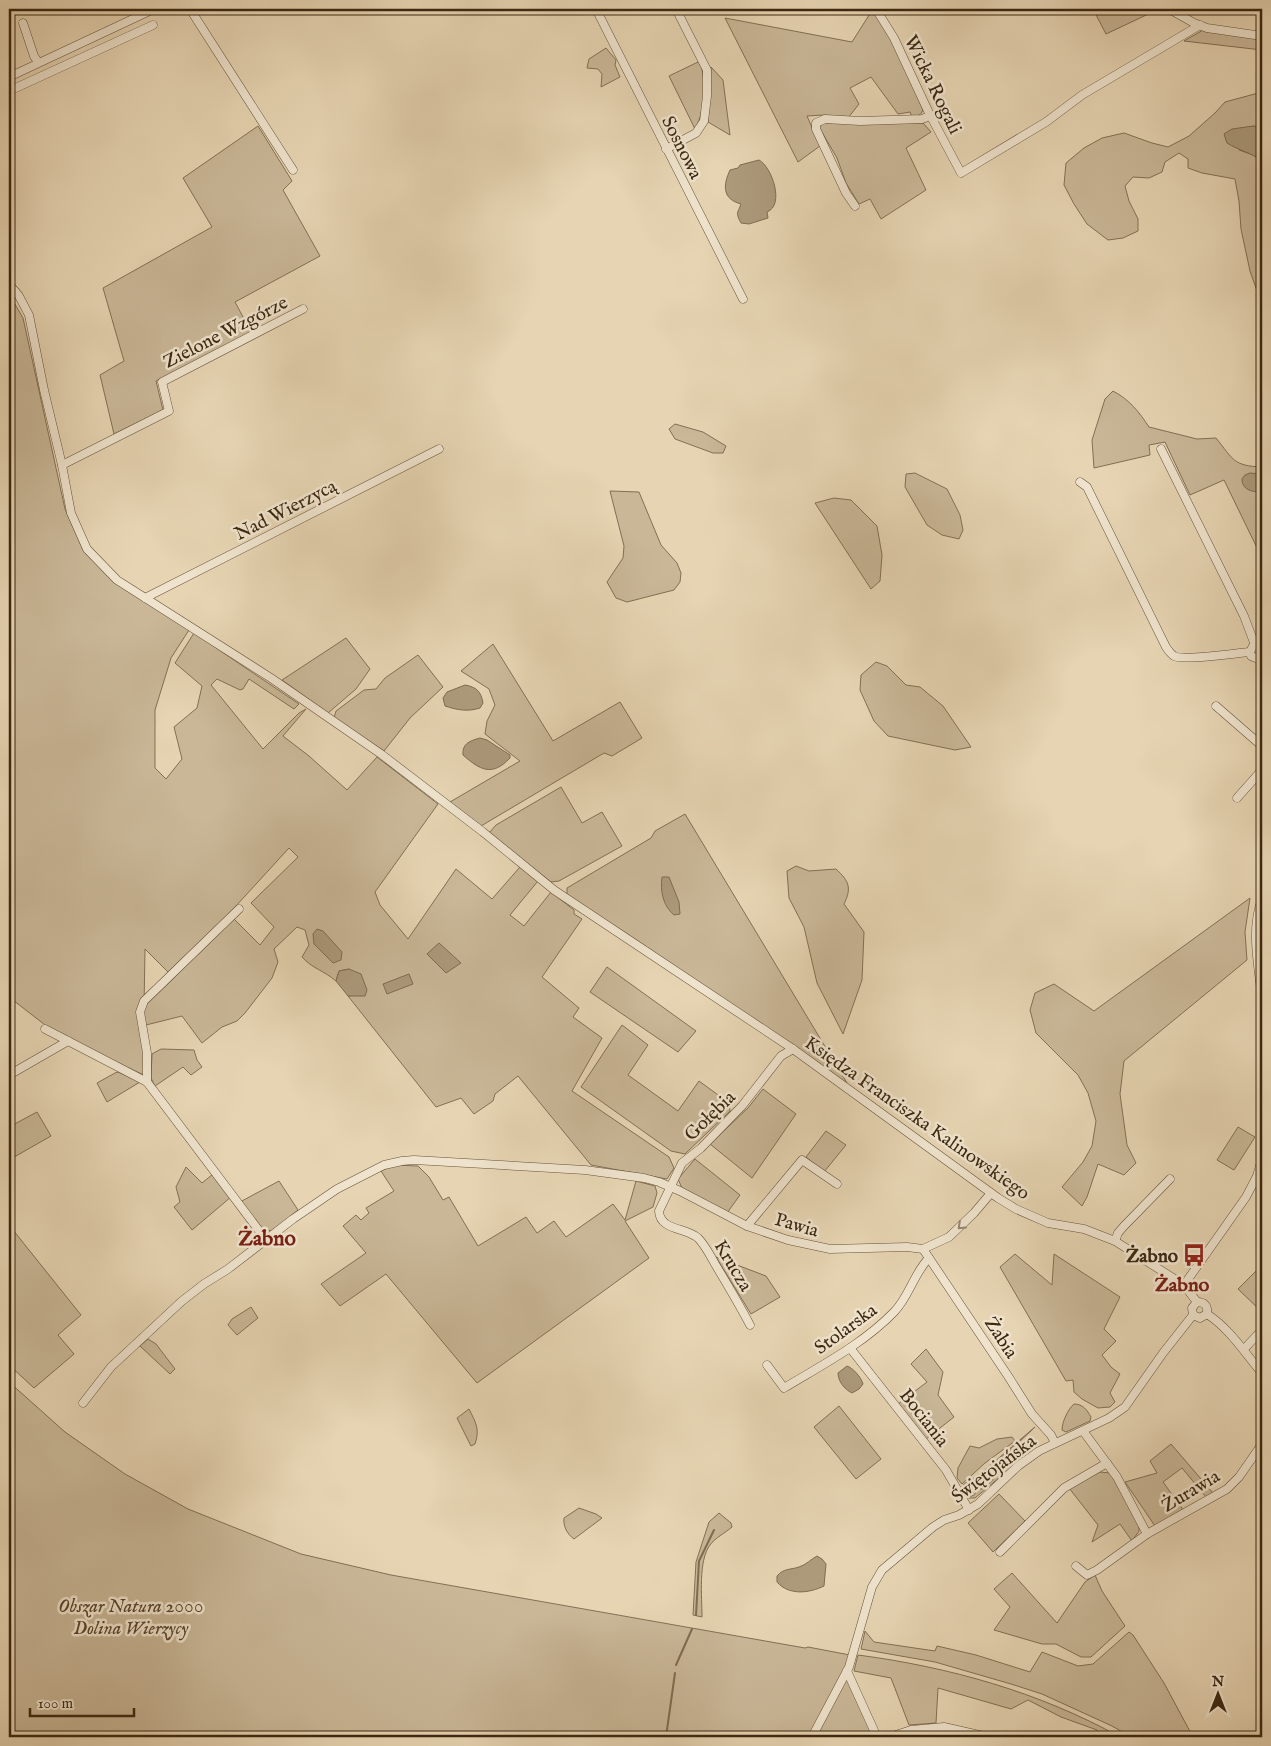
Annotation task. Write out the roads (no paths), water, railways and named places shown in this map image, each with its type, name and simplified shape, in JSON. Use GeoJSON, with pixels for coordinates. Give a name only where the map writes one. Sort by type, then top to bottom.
{"type":"FeatureCollection","features":[{"type":"Feature","properties":{"kind":"street"},"geometry":{"type":"LineString","coordinates":[[9,77],[154,9]]}},
{"type":"Feature","properties":{"kind":"street"},"geometry":{"type":"LineString","coordinates":[[190,9],[293,170]]}},
{"type":"Feature","properties":{"kind":"street","name":"Sosnowa"},"geometry":{"type":"LineString","coordinates":[[596,9],[743,299]]}},
{"type":"Feature","properties":{"kind":"street"},"geometry":{"type":"LineString","coordinates":[[666,149],[696,133],[704,120],[708,96],[707,70],[676,9]]}},
{"type":"Feature","properties":{"kind":"street","name":"Wicka Rogali"},"geometry":{"type":"LineString","coordinates":[[876,9],[894,38],[930,116],[961,173],[1046,122],[1082,95],[1200,25]]}},
{"type":"Feature","properties":{"kind":"street"},"geometry":{"type":"LineString","coordinates":[[1169,9],[1200,25],[1227,32],[1262,36]]}},
{"type":"Feature","properties":{"kind":"street"},"geometry":{"type":"LineString","coordinates":[[23,23],[34,56],[50,72]]}},
{"type":"Feature","properties":{"kind":"street"},"geometry":{"type":"LineString","coordinates":[[9,91],[153,25]]}},
{"type":"Feature","properties":{"kind":"street"},"geometry":{"type":"LineString","coordinates":[[855,206],[846,192],[816,129],[816,122],[825,119],[860,121],[922,119],[930,116]]}},
{"type":"Feature","properties":{"kind":"street","name":"Księdza Franciszka Kalinowskiego"},"geometry":{"type":"LineString","coordinates":[[9,284],[19,296],[29,315],[71,513],[87,549],[117,580],[271,678],[381,754],[483,832],[554,890],[793,1049],[991,1193],[1016,1209],[1048,1223],[1084,1229],[1115,1241],[1184,1285],[1197,1302]]}},
{"type":"Feature","properties":{"kind":"street","name":"Zielone Wzgórze"},"geometry":{"type":"LineString","coordinates":[[62,465],[169,411],[162,382],[303,309]]}},
{"type":"Feature","properties":{"kind":"street","name":"Nad Wierzycą"},"geometry":{"type":"LineString","coordinates":[[145,598],[439,449]]}},
{"type":"Feature","properties":{"kind":"street"},"geometry":{"type":"LineString","coordinates":[[1161,449],[1259,646],[1252,647],[1250,652]]}},
{"type":"Feature","properties":{"kind":"street"},"geometry":{"type":"LineString","coordinates":[[1080,482],[1087,487],[1166,647],[1174,656],[1191,658],[1250,652]]}},
{"type":"Feature","properties":{"kind":"street"},"geometry":{"type":"LineString","coordinates":[[1250,652],[1254,658],[1262,658]]}},
{"type":"Feature","properties":{"kind":"street"},"geometry":{"type":"LineString","coordinates":[[1216,706],[1262,746]]}},
{"type":"Feature","properties":{"kind":"street"},"geometry":{"type":"LineString","coordinates":[[1237,798],[1262,770]]}},
{"type":"Feature","properties":{"kind":"street"},"geometry":{"type":"LineString","coordinates":[[1262,899],[1258,910],[1256,929],[1262,999]]}},
{"type":"Feature","properties":{"kind":"street"},"geometry":{"type":"LineString","coordinates":[[147,1082],[147,1053],[140,1012],[144,1001],[238,909]]}},
{"type":"Feature","properties":{"kind":"street"},"geometry":{"type":"LineString","coordinates":[[46,1029],[147,1082],[266,1240]]}},
{"type":"Feature","properties":{"kind":"street"},"geometry":{"type":"LineString","coordinates":[[773,1067],[778,1054],[775,1038]]}},
{"type":"Feature","properties":{"kind":"street"},"geometry":{"type":"LineString","coordinates":[[9,1076],[68,1041]]}},
{"type":"Feature","properties":{"kind":"street","name":"Gołębia"},"geometry":{"type":"LineString","coordinates":[[670,1187],[682,1163],[701,1148],[742,1106],[781,1056],[793,1049]]}},
{"type":"Feature","properties":{"kind":"street"},"geometry":{"type":"LineString","coordinates":[[1184,1285],[1246,1196],[1257,1176],[1262,1159]]}},
{"type":"Feature","properties":{"kind":"street","name":"Pawia"},"geometry":{"type":"LineString","coordinates":[[83,1403],[111,1367],[182,1301],[204,1284],[228,1269],[337,1190],[377,1168],[396,1162],[414,1160],[585,1170],[644,1178],[670,1187],[747,1226],[788,1240],[830,1249],[907,1247],[923,1249],[949,1237],[974,1213],[991,1193]]}},
{"type":"Feature","properties":{"kind":"street"},"geometry":{"type":"LineString","coordinates":[[747,1226],[802,1160],[837,1184]]}},
{"type":"Feature","properties":{"kind":"street"},"geometry":{"type":"LineString","coordinates":[[1115,1241],[1124,1226],[1170,1180]]}},
{"type":"Feature","properties":{"kind":"street","name":"Krucza"},"geometry":{"type":"LineString","coordinates":[[670,1187],[660,1207],[660,1218],[667,1225],[692,1234],[701,1241],[750,1325]]}},
{"type":"Feature","properties":{"kind":"street","name":"Żabia"},"geometry":{"type":"LineString","coordinates":[[923,1249],[987,1343],[1032,1414],[1055,1443]]}},
{"type":"Feature","properties":{"kind":"street","name":"Stolarska"},"geometry":{"type":"LineString","coordinates":[[767,1365],[784,1388],[850,1348],[894,1312],[923,1264],[929,1258]]}},
{"type":"Feature","properties":{"kind":"street"},"geometry":{"type":"LineString","coordinates":[[1197,1302],[1202,1302],[1208,1309],[1207,1314],[1200,1318],[1193,1315],[1192,1308],[1197,1302]]}},
{"type":"Feature","properties":{"kind":"street"},"geometry":{"type":"LineString","coordinates":[[1207,1314],[1219,1321],[1262,1373]]}},
{"type":"Feature","properties":{"kind":"street","name":"Świętojańska"},"geometry":{"type":"LineString","coordinates":[[812,1737],[852,1660],[872,1587],[882,1570],[933,1527],[978,1504],[1031,1456],[1108,1418],[1125,1407],[1177,1334],[1193,1315]]}},
{"type":"Feature","properties":{"kind":"street"},"geometry":{"type":"LineString","coordinates":[[1244,1349],[1262,1330]]}},
{"type":"Feature","properties":{"kind":"street","name":"Bociania"},"geometry":{"type":"LineString","coordinates":[[850,1348],[946,1470],[969,1510]]}},
{"type":"Feature","properties":{"kind":"street","name":"Żurawia"},"geometry":{"type":"LineString","coordinates":[[1083,1430],[1127,1494],[1147,1534]]}},
{"type":"Feature","properties":{"kind":"street","name":"Żurawia"},"geometry":{"type":"LineString","coordinates":[[1076,1566],[1087,1574],[1097,1570],[1147,1534],[1228,1489],[1239,1477],[1262,1444]]}},
{"type":"Feature","properties":{"kind":"street"},"geometry":{"type":"LineString","coordinates":[[1000,1552],[1064,1488],[1107,1463]]}},
{"type":"Feature","properties":{"kind":"street"},"geometry":{"type":"LineString","coordinates":[[847,1671],[876,1737]]}},
{"type":"Feature","properties":{"kind":"street"},"geometry":{"type":"LineString","coordinates":[[890,1737],[910,1730],[944,1727],[988,1737]]}},
{"type":"Feature","properties":{"kind":"waterway"},"geometry":{"type":"LineString","coordinates":[[9,668],[9,674]]}},
{"type":"Feature","properties":{"kind":"waterway"},"geometry":{"type":"LineString","coordinates":[[696,1615],[699,1561],[714,1530]]}},
{"type":"Feature","properties":{"kind":"waterway"},"geometry":{"type":"LineString","coordinates":[[676,1665],[692,1629]]}},
{"type":"Feature","properties":{"kind":"waterway"},"geometry":{"type":"LineString","coordinates":[[666,1737],[675,1673]]}},
{"type":"Feature","properties":{"kind":"place","name":"Żabno"},"geometry":{"type":"Point","coordinates":[1194,1255]}},
{"type":"Feature","properties":{"kind":"district","name":"Żabno"},"geometry":{"type":"Point","coordinates":[267,1238]}},
{"type":"Feature","properties":{"kind":"district","name":"Żabno"},"geometry":{"type":"Point","coordinates":[1182,1284]}},
{"type":"Feature","properties":{"kind":"park label","name":"Obszar Natura 2000 Dolina Wierzycy"},"geometry":{"type":"Point","coordinates":[131,1616]}}]}
